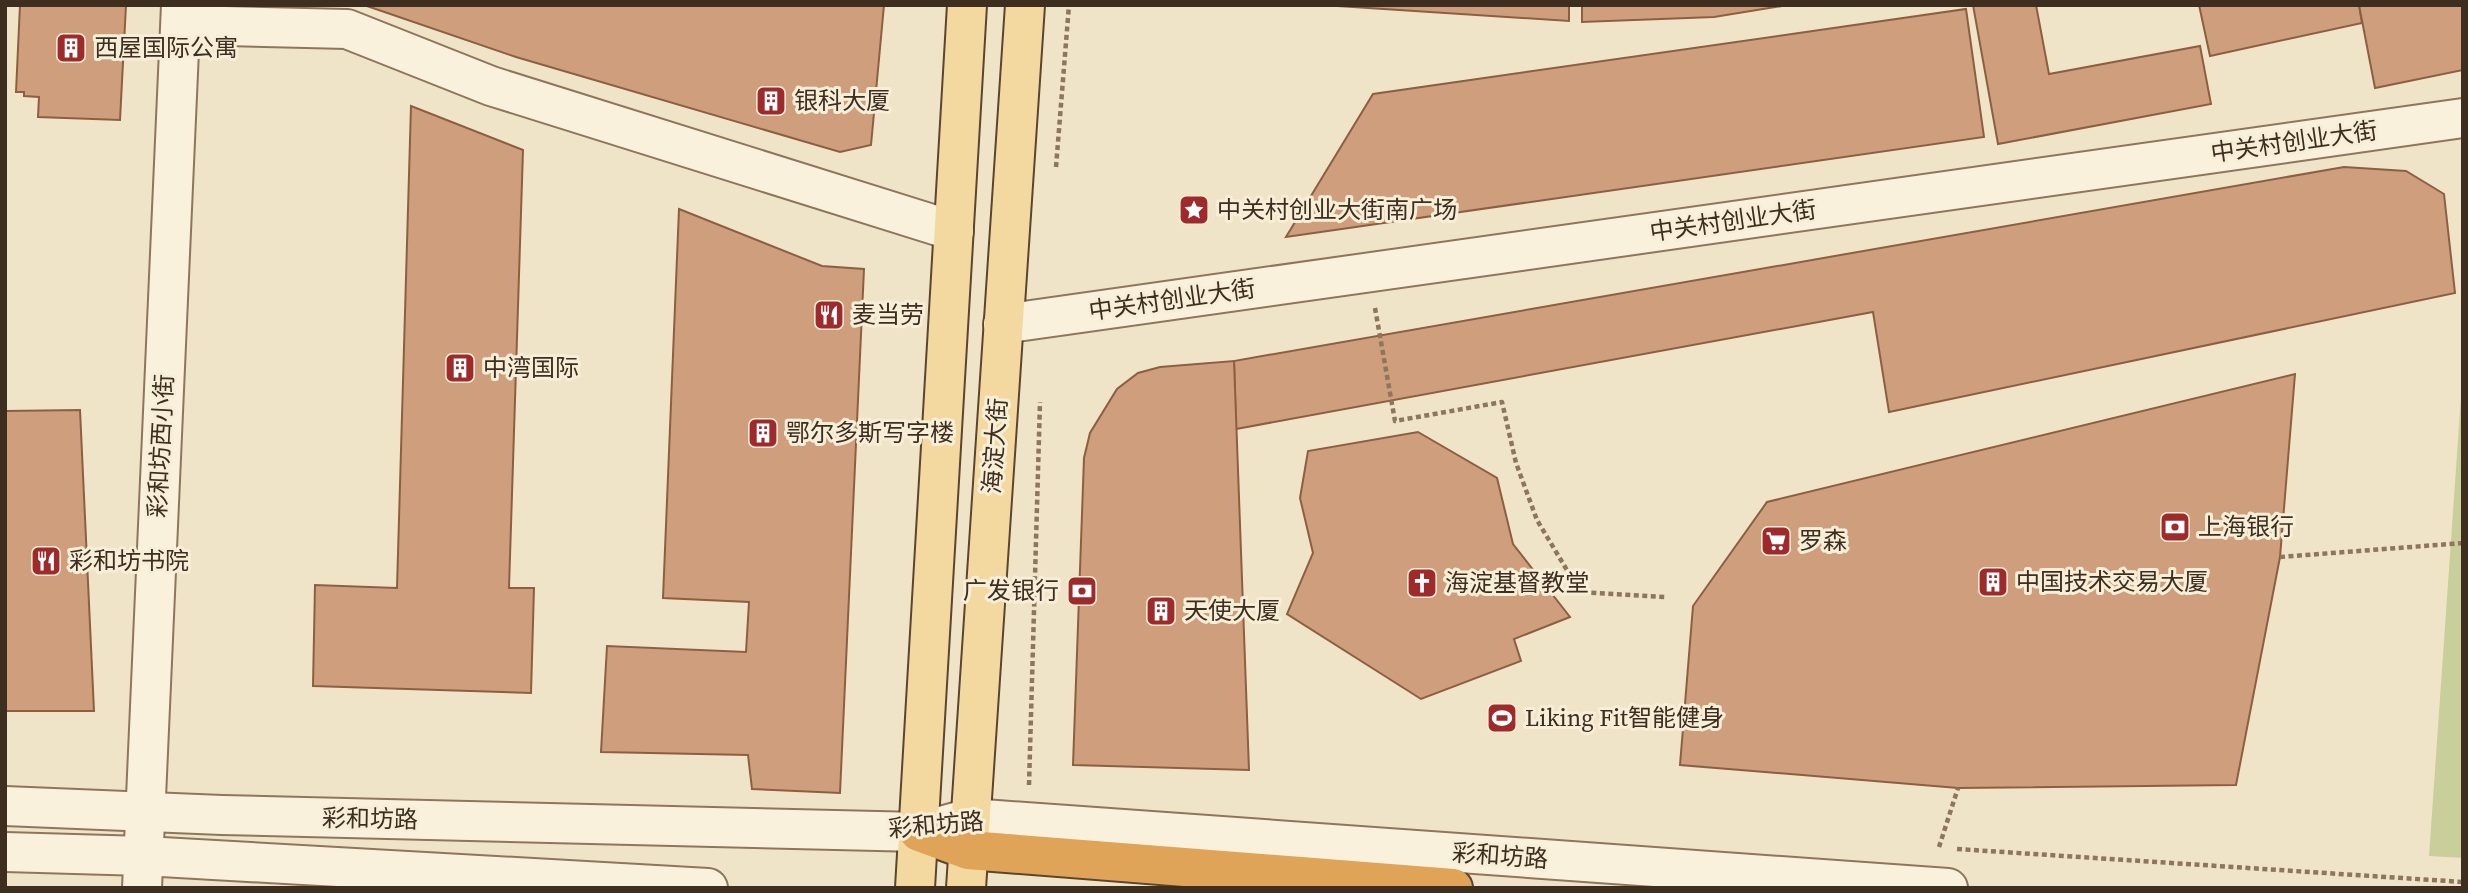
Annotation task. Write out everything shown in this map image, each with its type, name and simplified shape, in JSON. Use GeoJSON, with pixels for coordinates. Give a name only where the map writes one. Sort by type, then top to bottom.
{"type":"FeatureCollection","features":[{"type":"Feature","properties":{"kind":"highway"},"geometry":{"type":"LineString","coordinates":[[919,832],[969,834],[1453,888]]}},
{"type":"Feature","properties":{"kind":"main road"},"geometry":{"type":"LineString","coordinates":[[915,888],[967,5]]}},
{"type":"Feature","properties":{"kind":"main road","name":"海淀大街"},"geometry":{"type":"LineString","coordinates":[[966,888],[1025,5]]}},
{"type":"Feature","properties":{"kind":"street"},"geometry":{"type":"LineString","coordinates":[[181,15],[347,29],[491,86],[954,232]]}},
{"type":"Feature","properties":{"kind":"street","name":"彩和坊西小街"},"geometry":{"type":"LineString","coordinates":[[143,872],[181,15]]}},
{"type":"Feature","properties":{"kind":"street","name":"中关村创业大街"},"geometry":{"type":"LineString","coordinates":[[1003,324],[2463,118]]}},
{"type":"Feature","properties":{"kind":"street","name":"彩和坊路"},"geometry":{"type":"LineString","coordinates":[[5,806],[919,832]]}},
{"type":"Feature","properties":{"kind":"street","name":"彩和坊路"},"geometry":{"type":"LineString","coordinates":[[969,834],[1948,888]]}},
{"type":"Feature","properties":{"kind":"street","name":"彩和坊路"},"geometry":{"type":"LineString","coordinates":[[5,852],[143,872],[708,888]]}},
{"type":"Feature","properties":{"kind":"path"},"geometry":{"type":"LineString","coordinates":[[1056,169],[1069,5]]}},
{"type":"Feature","properties":{"kind":"path"},"geometry":{"type":"LineString","coordinates":[[1369,272],[1395,421],[1502,402],[1516,463],[1537,520],[1580,592],[1665,597]]}},
{"type":"Feature","properties":{"kind":"path"},"geometry":{"type":"LineString","coordinates":[[1029,788],[1040,395]]}},
{"type":"Feature","properties":{"kind":"path"},"geometry":{"type":"LineString","coordinates":[[2280,557],[2463,543]]}},
{"type":"Feature","properties":{"kind":"path"},"geometry":{"type":"LineString","coordinates":[[1939,847],[1958,788]]}},
{"type":"Feature","properties":{"kind":"path"},"geometry":{"type":"LineString","coordinates":[[1925,846],[2463,882]]}},
{"type":"Feature","properties":{"kind":"green space"},"geometry":{"type":"Polygon","coordinates":[[[2463,368],[2463,858],[2429,856],[2463,368]]]}},
{"type":"Feature","properties":{"kind":"building","name":"西屋国际公寓"},"geometry":{"type":"Polygon","coordinates":[[[20,5],[126,5],[120,120],[38,117],[39,97],[24,96],[24,92],[16,92],[20,5]]]}},
{"type":"Feature","properties":{"kind":"building","name":"银科大厦"},"geometry":{"type":"Polygon","coordinates":[[[364,5],[884,5],[871,145],[840,152],[516,57],[364,5]]]}},
{"type":"Feature","properties":{"kind":"building"},"geometry":{"type":"Polygon","coordinates":[[[1322,5],[1569,5],[1569,21],[1322,5]]]}},
{"type":"Feature","properties":{"kind":"building"},"geometry":{"type":"Polygon","coordinates":[[[1582,5],[1788,5],[1714,17],[1582,22],[1582,5]]]}},
{"type":"Feature","properties":{"kind":"building"},"geometry":{"type":"Polygon","coordinates":[[[1973,5],[2036,5],[2049,74],[2200,46],[2211,104],[1998,144],[1973,5]]]}},
{"type":"Feature","properties":{"kind":"building"},"geometry":{"type":"Polygon","coordinates":[[[2199,5],[2359,5],[2362,23],[2210,56],[2199,5]]]}},
{"type":"Feature","properties":{"kind":"building"},"geometry":{"type":"Polygon","coordinates":[[[2359,5],[2463,5],[2463,70],[2375,88],[2359,5]]]}},
{"type":"Feature","properties":{"kind":"building"},"geometry":{"type":"Polygon","coordinates":[[[1966,9],[1984,137],[1286,237],[1373,94],[1966,9]]]}},
{"type":"Feature","properties":{"kind":"building","name":"中湾国际"},"geometry":{"type":"Polygon","coordinates":[[[411,106],[523,150],[509,588],[534,588],[531,693],[313,686],[315,585],[397,588],[411,106]]]}},
{"type":"Feature","properties":{"kind":"building"},"geometry":{"type":"Polygon","coordinates":[[[2344,167],[2406,171],[2444,194],[2455,293],[1889,412],[1873,312],[1236,429],[1234,361],[2344,167]]]}},
{"type":"Feature","properties":{"kind":"building","name":"鄂尔多斯写字楼"},"geometry":{"type":"Polygon","coordinates":[[[679,209],[822,266],[864,269],[840,793],[752,789],[748,755],[601,752],[607,646],[746,652],[749,602],[663,598],[679,209]]]}},
{"type":"Feature","properties":{"kind":"building","name":"天使大厦"},"geometry":{"type":"Polygon","coordinates":[[[1234,361],[1249,770],[1073,765],[1084,458],[1090,433],[1117,389],[1138,373],[1160,367],[1234,361]]]}},
{"type":"Feature","properties":{"kind":"building","name":"中国技术交易大厦"},"geometry":{"type":"Polygon","coordinates":[[[2295,374],[2280,557],[2236,785],[1958,788],[1680,765],[1693,606],[1767,502],[2295,374]]]}},
{"type":"Feature","properties":{"kind":"building","name":"彩和坊书院"},"geometry":{"type":"Polygon","coordinates":[[[80,410],[94,711],[5,711],[5,411],[80,410]]]}},
{"type":"Feature","properties":{"kind":"building","name":"海淀基督教堂"},"geometry":{"type":"Polygon","coordinates":[[[1418,432],[1497,478],[1513,544],[1570,617],[1514,639],[1521,661],[1421,699],[1287,614],[1313,553],[1300,498],[1308,451],[1418,432]]]}},
{"type":"Feature","properties":{"kind":"place","name":"西屋国际公寓"},"geometry":{"type":"Point","coordinates":[71,48]}},
{"type":"Feature","properties":{"kind":"place","name":"银科大厦"},"geometry":{"type":"Point","coordinates":[771,101]}},
{"type":"Feature","properties":{"kind":"place","name":"中关村创业大街南广场"},"geometry":{"type":"Point","coordinates":[1194,210]}},
{"type":"Feature","properties":{"kind":"place","name":"麦当劳"},"geometry":{"type":"Point","coordinates":[829,315]}},
{"type":"Feature","properties":{"kind":"place","name":"中湾国际"},"geometry":{"type":"Point","coordinates":[460,368]}},
{"type":"Feature","properties":{"kind":"place","name":"鄂尔多斯写字楼"},"geometry":{"type":"Point","coordinates":[763,433]}},
{"type":"Feature","properties":{"kind":"place","name":"上海银行"},"geometry":{"type":"Point","coordinates":[2175,527]}},
{"type":"Feature","properties":{"kind":"place","name":"罗森"},"geometry":{"type":"Point","coordinates":[1776,541]}},
{"type":"Feature","properties":{"kind":"place","name":"彩和坊书院"},"geometry":{"type":"Point","coordinates":[46,561]}},
{"type":"Feature","properties":{"kind":"place","name":"中国技术交易大厦"},"geometry":{"type":"Point","coordinates":[1993,582]}},
{"type":"Feature","properties":{"kind":"place","name":"海淀基督教堂"},"geometry":{"type":"Point","coordinates":[1422,583]}},
{"type":"Feature","properties":{"kind":"place","name":"广发银行"},"geometry":{"type":"Point","coordinates":[1082,591]}},
{"type":"Feature","properties":{"kind":"place","name":"天使大厦"},"geometry":{"type":"Point","coordinates":[1161,611]}},
{"type":"Feature","properties":{"kind":"place","name":"Liking Fit智能健身"},"geometry":{"type":"Point","coordinates":[1502,718]}}]}
